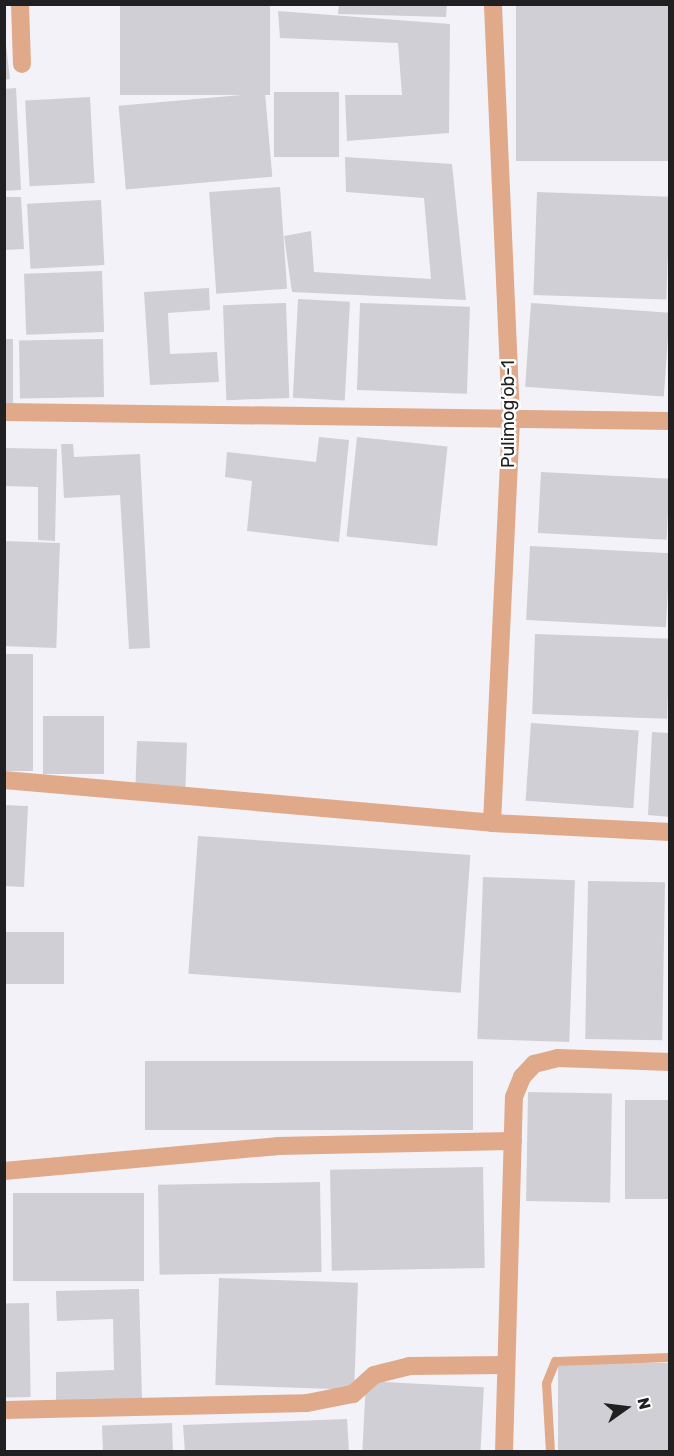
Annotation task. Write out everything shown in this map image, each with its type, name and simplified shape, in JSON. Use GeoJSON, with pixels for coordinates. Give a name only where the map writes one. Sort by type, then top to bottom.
{"type":"FeatureCollection","features":[{"type":"Feature","properties":{"kind":"street"},"geometry":{"type":"LineString","coordinates":[[20,4],[22,64]]}},
{"type":"Feature","properties":{"kind":"street","name":"Pulimog’ob-1"},"geometry":{"type":"LineString","coordinates":[[492,823],[511,418],[493,4]]}},
{"type":"Feature","properties":{"kind":"street"},"geometry":{"type":"LineString","coordinates":[[4,412],[669,421]]}},
{"type":"Feature","properties":{"kind":"street"},"geometry":{"type":"LineString","coordinates":[[4,780],[492,823],[669,832]]}},
{"type":"Feature","properties":{"kind":"street"},"geometry":{"type":"LineString","coordinates":[[504,1452],[514,1097],[522,1077],[534,1064],[558,1058],[669,1062]]}},
{"type":"Feature","properties":{"kind":"street"},"geometry":{"type":"LineString","coordinates":[[4,1171],[277,1146],[513,1142]]}},
{"type":"Feature","properties":{"kind":"street"},"geometry":{"type":"LineString","coordinates":[[4,1410],[307,1403],[353,1394],[374,1375],[409,1366],[506,1365]]}},
{"type":"Feature","properties":{"kind":"lane"},"geometry":{"type":"LineString","coordinates":[[550,1452],[546,1383],[555,1361],[669,1357]]}},
{"type":"Feature","properties":{"kind":"building"},"geometry":{"type":"Polygon","coordinates":[[[120,4],[270,4],[270,95],[120,95],[120,4]]]}},
{"type":"Feature","properties":{"kind":"building"},"geometry":{"type":"Polygon","coordinates":[[[339,4],[447,4],[446,17],[338,14],[339,4]]]}},
{"type":"Feature","properties":{"kind":"building"},"geometry":{"type":"Polygon","coordinates":[[[516,4],[670,4],[670,161],[516,161],[516,4]]]}},
{"type":"Feature","properties":{"kind":"building"},"geometry":{"type":"Polygon","coordinates":[[[278,11],[450,24],[449,133],[347,141],[345,95],[402,95],[398,43],[280,38],[278,11]]]}},
{"type":"Feature","properties":{"kind":"building"},"geometry":{"type":"Polygon","coordinates":[[[4,28],[10,79],[4,80],[4,28]]]}},
{"type":"Feature","properties":{"kind":"building"},"geometry":{"type":"Polygon","coordinates":[[[16,88],[21,190],[4,191],[4,89],[16,88]]]}},
{"type":"Feature","properties":{"kind":"building"},"geometry":{"type":"Polygon","coordinates":[[[274,92],[339,92],[339,157],[274,157],[274,92]]]}},
{"type":"Feature","properties":{"kind":"building"},"geometry":{"type":"Polygon","coordinates":[[[265,93],[272,177],[126,189],[119,106],[265,93]]]}},
{"type":"Feature","properties":{"kind":"building"},"geometry":{"type":"Polygon","coordinates":[[[90,97],[95,183],[30,186],[25,100],[90,97]]]}},
{"type":"Feature","properties":{"kind":"building"},"geometry":{"type":"Polygon","coordinates":[[[345,157],[452,164],[466,300],[292,292],[284,236],[311,231],[314,272],[431,279],[424,198],[346,192],[345,157]]]}},
{"type":"Feature","properties":{"kind":"building"},"geometry":{"type":"Polygon","coordinates":[[[280,187],[287,289],[216,294],[209,192],[280,187]]]}},
{"type":"Feature","properties":{"kind":"building"},"geometry":{"type":"Polygon","coordinates":[[[537,192],[670,197],[666,300],[533,295],[537,192]]]}},
{"type":"Feature","properties":{"kind":"building"},"geometry":{"type":"Polygon","coordinates":[[[4,197],[21,197],[24,249],[4,250],[4,197]]]}},
{"type":"Feature","properties":{"kind":"building"},"geometry":{"type":"Polygon","coordinates":[[[101,200],[104,265],[31,269],[27,204],[101,200]]]}},
{"type":"Feature","properties":{"kind":"building"},"geometry":{"type":"Polygon","coordinates":[[[102,271],[104,332],[26,335],[24,274],[102,271]]]}},
{"type":"Feature","properties":{"kind":"building"},"geometry":{"type":"Polygon","coordinates":[[[209,288],[210,310],[168,313],[170,354],[217,352],[219,382],[150,385],[144,292],[209,288]]]}},
{"type":"Feature","properties":{"kind":"building"},"geometry":{"type":"Polygon","coordinates":[[[298,299],[350,302],[345,401],[293,398],[298,299]]]}},
{"type":"Feature","properties":{"kind":"building"},"geometry":{"type":"Polygon","coordinates":[[[286,303],[289,398],[226,400],[223,305],[286,303]]]}},
{"type":"Feature","properties":{"kind":"building"},"geometry":{"type":"Polygon","coordinates":[[[360,303],[470,307],[467,394],[357,390],[360,303]]]}},
{"type":"Feature","properties":{"kind":"building"},"geometry":{"type":"Polygon","coordinates":[[[531,303],[670,313],[664,396],[525,387],[531,303]]]}},
{"type":"Feature","properties":{"kind":"building"},"geometry":{"type":"Polygon","coordinates":[[[4,339],[13,339],[13,405],[4,405],[4,339]]]}},
{"type":"Feature","properties":{"kind":"building"},"geometry":{"type":"Polygon","coordinates":[[[103,339],[104,397],[20,398],[19,340],[103,339]]]}},
{"type":"Feature","properties":{"kind":"building"},"geometry":{"type":"Polygon","coordinates":[[[319,437],[349,440],[339,542],[247,531],[252,481],[225,477],[227,452],[316,462],[319,437]]]}},
{"type":"Feature","properties":{"kind":"building"},"geometry":{"type":"Polygon","coordinates":[[[357,437],[448,447],[437,546],[347,536],[357,437]]]}},
{"type":"Feature","properties":{"kind":"building"},"geometry":{"type":"Polygon","coordinates":[[[61,444],[73,444],[74,457],[140,454],[150,648],[129,649],[120,495],[64,498],[61,444]]]}},
{"type":"Feature","properties":{"kind":"building"},"geometry":{"type":"Polygon","coordinates":[[[4,448],[57,449],[55,541],[38,540],[38,487],[4,486],[4,448]]]}},
{"type":"Feature","properties":{"kind":"building"},"geometry":{"type":"Polygon","coordinates":[[[541,472],[670,479],[667,540],[538,533],[541,472]]]}},
{"type":"Feature","properties":{"kind":"building"},"geometry":{"type":"Polygon","coordinates":[[[4,541],[60,543],[56,648],[4,646],[4,541]]]}},
{"type":"Feature","properties":{"kind":"building"},"geometry":{"type":"Polygon","coordinates":[[[530,546],[670,553],[666,627],[526,620],[530,546]]]}},
{"type":"Feature","properties":{"kind":"building"},"geometry":{"type":"Polygon","coordinates":[[[535,634],[670,639],[667,719],[532,714],[535,634]]]}},
{"type":"Feature","properties":{"kind":"building"},"geometry":{"type":"Polygon","coordinates":[[[4,654],[33,654],[33,771],[4,771],[4,654]]]}},
{"type":"Feature","properties":{"kind":"building"},"geometry":{"type":"Polygon","coordinates":[[[43,716],[104,716],[104,774],[43,774],[43,716]]]}},
{"type":"Feature","properties":{"kind":"building"},"geometry":{"type":"Polygon","coordinates":[[[531,723],[639,731],[633,808],[526,801],[531,723]]]}},
{"type":"Feature","properties":{"kind":"building"},"geometry":{"type":"Polygon","coordinates":[[[652,732],[670,733],[670,817],[648,815],[652,732]]]}},
{"type":"Feature","properties":{"kind":"building"},"geometry":{"type":"Polygon","coordinates":[[[137,741],[187,743],[185,788],[135,786],[137,741]]]}},
{"type":"Feature","properties":{"kind":"building"},"geometry":{"type":"Polygon","coordinates":[[[4,805],[28,806],[24,887],[4,886],[4,805]]]}},
{"type":"Feature","properties":{"kind":"building"},"geometry":{"type":"Polygon","coordinates":[[[198,836],[470,855],[461,993],[188,974],[198,836]]]}},
{"type":"Feature","properties":{"kind":"building"},"geometry":{"type":"Polygon","coordinates":[[[483,877],[575,880],[569,1042],[477,1039],[483,877]]]}},
{"type":"Feature","properties":{"kind":"building"},"geometry":{"type":"Polygon","coordinates":[[[588,881],[665,882],[662,1040],[585,1039],[588,881]]]}},
{"type":"Feature","properties":{"kind":"building"},"geometry":{"type":"Polygon","coordinates":[[[4,932],[64,932],[64,984],[4,984],[4,932]]]}},
{"type":"Feature","properties":{"kind":"building"},"geometry":{"type":"Polygon","coordinates":[[[145,1061],[473,1061],[473,1130],[145,1130],[145,1061]]]}},
{"type":"Feature","properties":{"kind":"building"},"geometry":{"type":"Polygon","coordinates":[[[528,1092],[612,1093],[610,1202],[526,1201],[528,1092]]]}},
{"type":"Feature","properties":{"kind":"building"},"geometry":{"type":"Polygon","coordinates":[[[625,1100],[670,1100],[670,1199],[625,1199],[625,1100]]]}},
{"type":"Feature","properties":{"kind":"building"},"geometry":{"type":"Polygon","coordinates":[[[483,1167],[485,1268],[332,1271],[330,1170],[483,1167]]]}},
{"type":"Feature","properties":{"kind":"building"},"geometry":{"type":"Polygon","coordinates":[[[320,1182],[322,1272],[160,1275],[158,1185],[320,1182]]]}},
{"type":"Feature","properties":{"kind":"building"},"geometry":{"type":"Polygon","coordinates":[[[13,1193],[144,1193],[144,1281],[13,1281],[13,1193]]]}},
{"type":"Feature","properties":{"kind":"building"},"geometry":{"type":"Polygon","coordinates":[[[219,1278],[358,1283],[354,1390],[215,1385],[219,1278]]]}},
{"type":"Feature","properties":{"kind":"building"},"geometry":{"type":"Polygon","coordinates":[[[139,1289],[142,1399],[56,1401],[56,1372],[114,1370],[113,1319],[57,1321],[56,1291],[139,1289]]]}},
{"type":"Feature","properties":{"kind":"building"},"geometry":{"type":"Polygon","coordinates":[[[4,1303],[29,1303],[31,1397],[6,1397],[4,1303]]]}},
{"type":"Feature","properties":{"kind":"building"},"geometry":{"type":"Polygon","coordinates":[[[558,1363],[670,1363],[670,1452],[558,1452],[558,1363]]]}},
{"type":"Feature","properties":{"kind":"building"},"geometry":{"type":"Polygon","coordinates":[[[366,1381],[484,1387],[480,1452],[362,1452],[366,1381]]]}},
{"type":"Feature","properties":{"kind":"building"},"geometry":{"type":"Polygon","coordinates":[[[347,1419],[349,1452],[185,1452],[183,1425],[347,1419]]]}},
{"type":"Feature","properties":{"kind":"building"},"geometry":{"type":"Polygon","coordinates":[[[172,1423],[173,1452],[103,1452],[102,1425],[172,1423]]]}}]}
